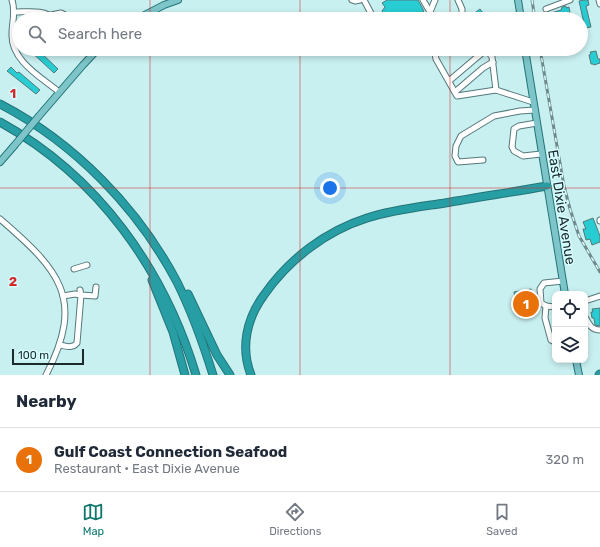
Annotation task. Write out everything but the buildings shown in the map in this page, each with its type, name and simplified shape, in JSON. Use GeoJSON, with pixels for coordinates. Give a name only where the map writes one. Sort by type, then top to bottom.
{"type":"FeatureCollection","features":[{"type":"Feature","properties":{"kind":"highway"},"geometry":{"type":"LineString","coordinates":[[0,104],[28,120],[84,163],[120,197],[140,220],[166,256],[187,293],[217,355],[230,375]]}},
{"type":"Feature","properties":{"kind":"highway"},"geometry":{"type":"LineString","coordinates":[[0,122],[35,144],[66,169],[95,196],[123,230],[145,259],[165,295],[182,333],[196,375]]}},
{"type":"Feature","properties":{"kind":"highway"},"geometry":{"type":"LineString","coordinates":[[251,375],[247,361],[246,349],[248,330],[254,311],[268,288],[286,268],[306,251],[329,235],[354,223],[395,211],[547,186]]}},
{"type":"Feature","properties":{"kind":"highway"},"geometry":{"type":"LineString","coordinates":[[112,190],[144,229],[168,267],[194,319],[213,375]]}},
{"type":"Feature","properties":{"kind":"highway"},"geometry":{"type":"LineString","coordinates":[[123,230],[155,287],[178,348],[185,375]]}},
{"type":"Feature","properties":{"kind":"main road"},"geometry":{"type":"LineString","coordinates":[[150,12],[169,2],[178,0]]}},
{"type":"Feature","properties":{"kind":"main road"},"geometry":{"type":"LineString","coordinates":[[518,0],[520,12]]}},
{"type":"Feature","properties":{"kind":"main road"},"geometry":{"type":"LineString","coordinates":[[0,162],[92,56]]}},
{"type":"Feature","properties":{"kind":"main road"},"geometry":{"type":"LineString","coordinates":[[526,56],[533,102]]}},
{"type":"Feature","properties":{"kind":"main road","name":"East Dixie Avenue"},"geometry":{"type":"LineString","coordinates":[[533,102],[564,291]]}},
{"type":"Feature","properties":{"kind":"main road"},"geometry":{"type":"LineString","coordinates":[[577,363],[579,375]]}},
{"type":"Feature","properties":{"kind":"street"},"geometry":{"type":"LineString","coordinates":[[12,0],[15,12]]}},
{"type":"Feature","properties":{"kind":"street"},"geometry":{"type":"LineString","coordinates":[[352,0],[360,0]]}},
{"type":"Feature","properties":{"kind":"street"},"geometry":{"type":"LineString","coordinates":[[364,0],[370,12]]}},
{"type":"Feature","properties":{"kind":"street"},"geometry":{"type":"LineString","coordinates":[[423,0],[430,12]]}},
{"type":"Feature","properties":{"kind":"street"},"geometry":{"type":"LineString","coordinates":[[430,12],[435,0]]}},
{"type":"Feature","properties":{"kind":"street"},"geometry":{"type":"LineString","coordinates":[[458,0],[462,12]]}},
{"type":"Feature","properties":{"kind":"street"},"geometry":{"type":"LineString","coordinates":[[546,9],[570,0]]}},
{"type":"Feature","properties":{"kind":"street"},"geometry":{"type":"LineString","coordinates":[[599,0],[600,4]]}},
{"type":"Feature","properties":{"kind":"street"},"geometry":{"type":"LineString","coordinates":[[19,56],[26,65],[59,92]]}},
{"type":"Feature","properties":{"kind":"street"},"geometry":{"type":"LineString","coordinates":[[436,56],[457,96],[496,90],[533,102]]}},
{"type":"Feature","properties":{"kind":"street"},"geometry":{"type":"LineString","coordinates":[[449,81],[478,56]]}},
{"type":"Feature","properties":{"kind":"street"},"geometry":{"type":"LineString","coordinates":[[491,56],[496,90]]}},
{"type":"Feature","properties":{"kind":"street"},"geometry":{"type":"LineString","coordinates":[[455,92],[483,68],[493,62]]}},
{"type":"Feature","properties":{"kind":"street"},"geometry":{"type":"LineString","coordinates":[[483,160],[458,162],[456,156],[456,146],[461,136],[494,116],[534,110]]}},
{"type":"Feature","properties":{"kind":"street"},"geometry":{"type":"LineString","coordinates":[[537,123],[519,126],[514,129],[512,147],[514,151],[524,156],[542,154]]}},
{"type":"Feature","properties":{"kind":"street"},"geometry":{"type":"LineString","coordinates":[[0,219],[26,241],[46,262],[58,281],[63,296],[65,315],[64,331],[60,345],[46,375]]}},
{"type":"Feature","properties":{"kind":"street"},"geometry":{"type":"LineString","coordinates":[[74,270],[87,265]]}},
{"type":"Feature","properties":{"kind":"street"},"geometry":{"type":"LineString","coordinates":[[552,307],[546,306],[541,303],[540,289],[544,284],[562,281]]}},
{"type":"Feature","properties":{"kind":"street"},"geometry":{"type":"LineString","coordinates":[[63,296],[81,292],[95,296],[96,287]]}},
{"type":"Feature","properties":{"kind":"street"},"geometry":{"type":"LineString","coordinates":[[60,345],[69,347],[75,346],[77,343],[81,292]]}},
{"type":"Feature","properties":{"kind":"street"},"geometry":{"type":"LineString","coordinates":[[588,300],[600,296]]}},
{"type":"Feature","properties":{"kind":"street"},"geometry":{"type":"LineString","coordinates":[[546,306],[545,318],[552,340]]}},
{"type":"Feature","properties":{"kind":"street"},"geometry":{"type":"LineString","coordinates":[[588,322],[591,327],[596,330],[600,330]]}},
{"type":"Feature","properties":{"kind":"railway"},"geometry":{"type":"LineString","coordinates":[[532,0],[534,12]]}},
{"type":"Feature","properties":{"kind":"railway"},"geometry":{"type":"LineString","coordinates":[[541,56],[564,186],[570,209],[579,236],[600,272]]}},
{"type":"Feature","properties":{"kind":"place","name":"Gulf Coast Connection Seafood"},"geometry":{"type":"Point","coordinates":[526,304]}}]}
